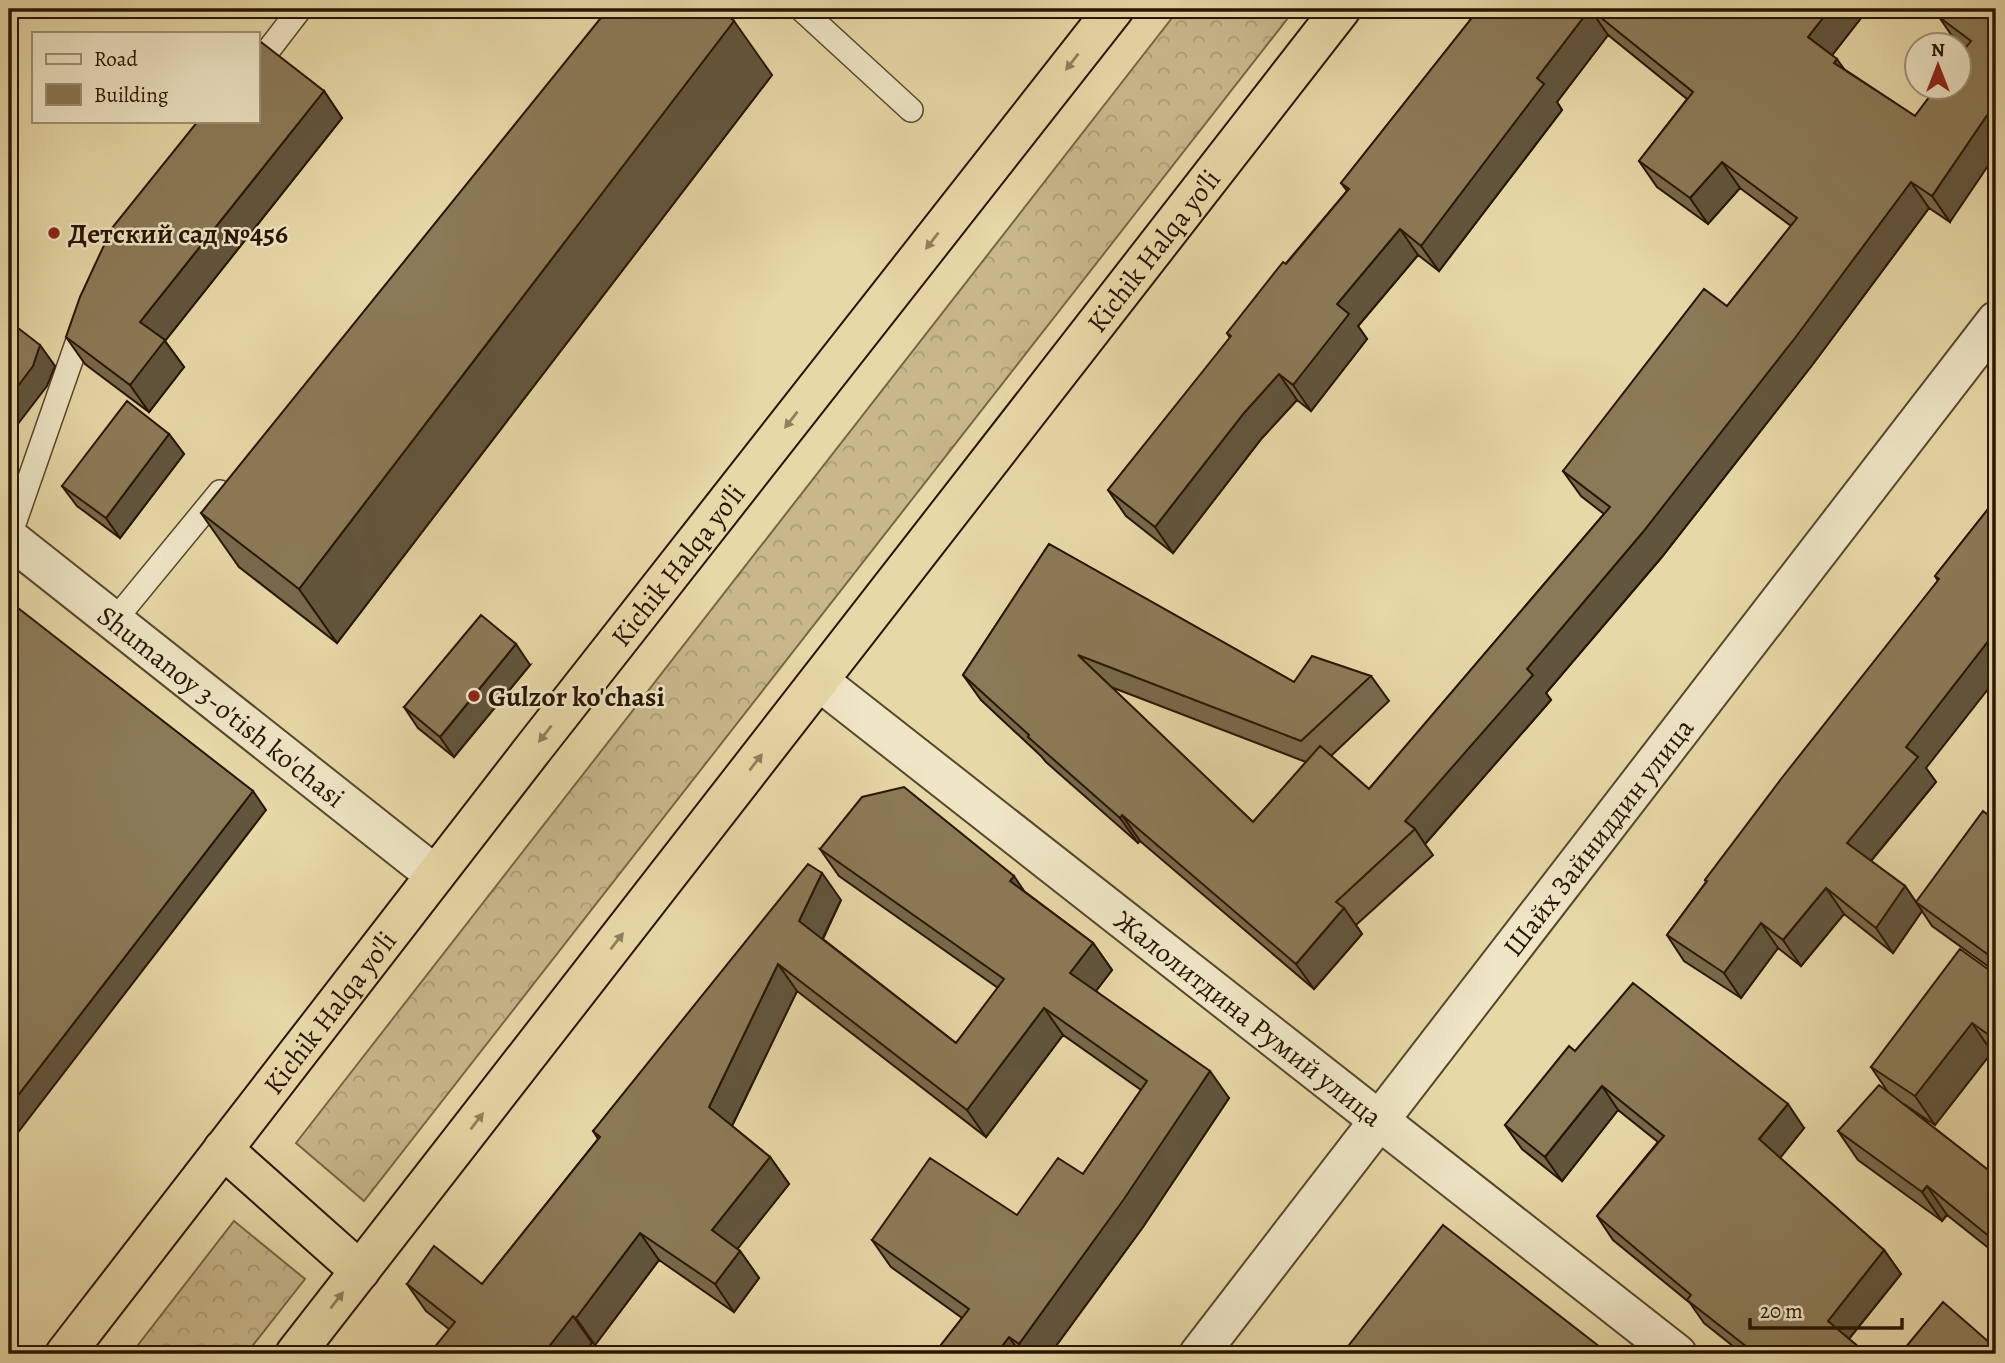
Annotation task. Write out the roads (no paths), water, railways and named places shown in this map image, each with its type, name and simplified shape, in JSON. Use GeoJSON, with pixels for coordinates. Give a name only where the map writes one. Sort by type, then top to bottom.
{"type":"FeatureCollection","features":[{"type":"Feature","properties":{"kind":"highway","name":"Kichik Halqa yo'li"},"geometry":{"type":"LineString","coordinates":[[65,1354],[435,876],[1114,9]]}},
{"type":"Feature","properties":{"kind":"highway","name":"Kichik Halqa yo'li"},"geometry":{"type":"LineString","coordinates":[[295,1354],[1342,9]]}},
{"type":"Feature","properties":{"kind":"highway"},"geometry":{"type":"LineString","coordinates":[[223,1149],[360,1271]]}},
{"type":"Feature","properties":{"kind":"street","name":"Шайх Зайниддин улица"},"geometry":{"type":"LineString","coordinates":[[1199,1354],[1996,321]]}},
{"type":"Feature","properties":{"kind":"street","name":"Shumanoy 3-o'tish ko'chasi"},"geometry":{"type":"LineString","coordinates":[[9,538],[435,876]]}},
{"type":"Feature","properties":{"kind":"street","name":"Жалолитдина Румий улица"},"geometry":{"type":"LineString","coordinates":[[819,681],[1677,1354]]}},
{"type":"Feature","properties":{"kind":"lane"},"geometry":{"type":"LineString","coordinates":[[259,62],[300,9]]}},
{"type":"Feature","properties":{"kind":"lane"},"geometry":{"type":"LineString","coordinates":[[801,9],[911,110]]}},
{"type":"Feature","properties":{"kind":"lane"},"geometry":{"type":"LineString","coordinates":[[9,538],[92,300]]}},
{"type":"Feature","properties":{"kind":"lane"},"geometry":{"type":"LineString","coordinates":[[114,621],[237,471]]}},
{"type":"Feature","properties":{"kind":"place","name":"Детский сад №456"},"geometry":{"type":"Point","coordinates":[54,233]}},
{"type":"Feature","properties":{"kind":"place","name":"Gulzor ko'chasi"},"geometry":{"type":"Point","coordinates":[474,696]}}]}
